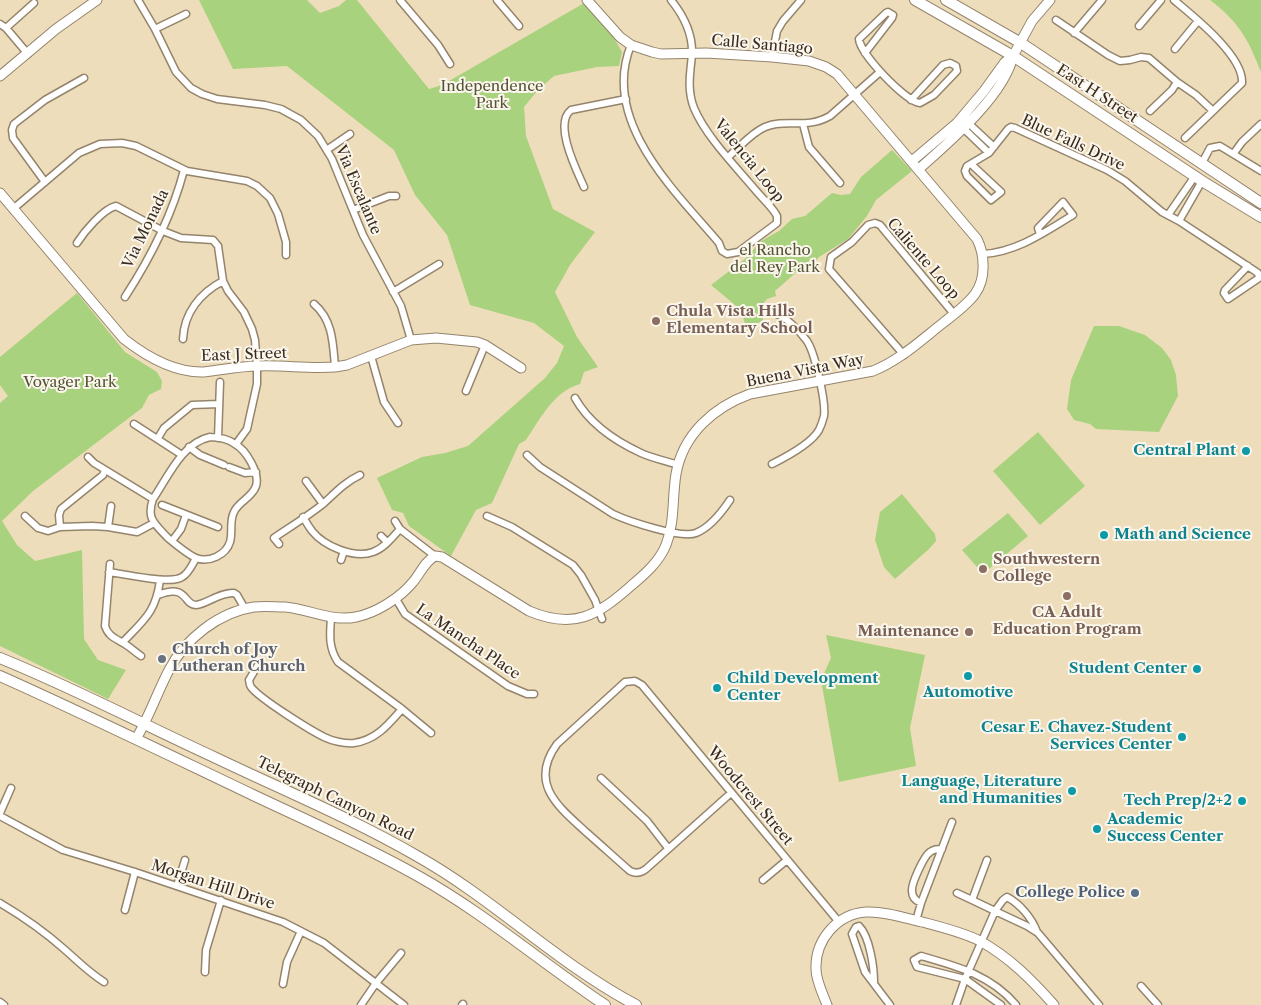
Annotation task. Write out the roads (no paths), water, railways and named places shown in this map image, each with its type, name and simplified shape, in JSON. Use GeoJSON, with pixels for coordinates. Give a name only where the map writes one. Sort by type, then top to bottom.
{"type":"FeatureCollection","features":[{"type":"Feature","properties":{"kind":"main road","name":"East H Street"},"geometry":{"type":"LineString","coordinates":[[915,0],[1012,56],[1199,179],[1261,217]]}},
{"type":"Feature","properties":{"kind":"main road","name":"East H Street"},"geometry":{"type":"LineString","coordinates":[[946,0],[1021,43],[1261,203]]}},
{"type":"Feature","properties":{"kind":"main road","name":"Telegraph Canyon Road"},"geometry":{"type":"LineString","coordinates":[[0,658],[58,682],[366,828],[419,856],[499,910],[582,972],[636,1005]]}},
{"type":"Feature","properties":{"kind":"main road"},"geometry":{"type":"LineString","coordinates":[[0,676],[136,739],[419,876],[472,910],[557,973],[605,1005]]}},
{"type":"Feature","properties":{"kind":"street"},"geometry":{"type":"LineString","coordinates":[[0,76],[56,29],[97,0]]}},
{"type":"Feature","properties":{"kind":"street","name":"Via Escalante"},"geometry":{"type":"LineString","coordinates":[[138,0],[176,72],[191,88],[217,99],[265,104],[281,109],[307,125],[318,136],[328,149],[363,235],[404,314],[411,340]]}},
{"type":"Feature","properties":{"kind":"street"},"geometry":{"type":"LineString","coordinates":[[400,0],[438,45],[450,64]]}},
{"type":"Feature","properties":{"kind":"street"},"geometry":{"type":"LineString","coordinates":[[497,0],[519,26]]}},
{"type":"Feature","properties":{"kind":"street","name":"Calle Santiago"},"geometry":{"type":"LineString","coordinates":[[587,0],[620,38],[631,46],[661,54],[772,57],[809,61],[826,67],[842,78],[912,162]]}},
{"type":"Feature","properties":{"kind":"street","name":"Valencia Loop"},"geometry":{"type":"LineString","coordinates":[[631,46],[626,64],[626,98],[637,136],[654,166],[719,243],[722,251],[727,254],[738,252],[777,223],[777,216],[702,123],[693,106],[689,88],[692,54],[689,30],[671,0]]}},
{"type":"Feature","properties":{"kind":"street"},"geometry":{"type":"LineString","coordinates":[[772,57],[777,31],[801,0]]}},
{"type":"Feature","properties":{"kind":"street"},"geometry":{"type":"LineString","coordinates":[[919,169],[963,123],[1004,62],[1012,56],[1021,43],[1032,21],[1050,0]]}},
{"type":"Feature","properties":{"kind":"street"},"geometry":{"type":"LineString","coordinates":[[1074,33],[1102,0]]}},
{"type":"Feature","properties":{"kind":"street"},"geometry":{"type":"LineString","coordinates":[[1139,26],[1161,0]]}},
{"type":"Feature","properties":{"kind":"street"},"geometry":{"type":"LineString","coordinates":[[1174,0],[1211,31],[1232,57],[1242,79],[1242,83],[1185,138]]}},
{"type":"Feature","properties":{"kind":"street"},"geometry":{"type":"LineString","coordinates":[[28,54],[3,26],[34,3]]}},
{"type":"Feature","properties":{"kind":"street"},"geometry":{"type":"LineString","coordinates":[[865,53],[892,18],[893,15],[886,12],[859,39],[865,53],[880,72],[911,100],[917,103],[925,101],[934,95],[957,71],[953,64],[948,62],[943,65],[911,100]]}},
{"type":"Feature","properties":{"kind":"street"},"geometry":{"type":"LineString","coordinates":[[155,29],[186,14]]}},
{"type":"Feature","properties":{"kind":"street"},"geometry":{"type":"LineString","coordinates":[[1056,20],[1108,55],[1120,60],[1141,57],[1150,58],[1176,82],[1196,94],[1213,111]]}},
{"type":"Feature","properties":{"kind":"street"},"geometry":{"type":"LineString","coordinates":[[1175,50],[1198,21]]}},
{"type":"Feature","properties":{"kind":"street"},"geometry":{"type":"LineString","coordinates":[[728,157],[755,133],[765,127],[777,124],[813,123],[822,120],[880,72]]}},
{"type":"Feature","properties":{"kind":"street"},"geometry":{"type":"LineString","coordinates":[[45,182],[13,138],[13,126],[45,100],[84,78]]}},
{"type":"Feature","properties":{"kind":"street"},"geometry":{"type":"LineString","coordinates":[[1150,111],[1172,90],[1176,82]]}},
{"type":"Feature","properties":{"kind":"street"},"geometry":{"type":"LineString","coordinates":[[584,187],[568,147],[564,121],[567,113],[571,110],[626,98]]}},
{"type":"Feature","properties":{"kind":"street"},"geometry":{"type":"LineString","coordinates":[[963,123],[994,147]]}},
{"type":"Feature","properties":{"kind":"street"},"geometry":{"type":"LineString","coordinates":[[963,123],[989,153]]}},
{"type":"Feature","properties":{"kind":"street"},"geometry":{"type":"LineString","coordinates":[[963,123],[912,162],[974,234],[983,254],[1009,250],[1024,244],[1073,215],[1063,202],[1038,228],[1040,234]]}},
{"type":"Feature","properties":{"kind":"street"},"geometry":{"type":"LineString","coordinates":[[803,124],[808,147],[840,183]]}},
{"type":"Feature","properties":{"kind":"street"},"geometry":{"type":"LineString","coordinates":[[1234,154],[1242,142],[1261,124]]}},
{"type":"Feature","properties":{"kind":"street","name":"Blue Falls Drive"},"geometry":{"type":"LineString","coordinates":[[971,164],[989,153],[1008,129],[1011,127],[1015,128],[1107,170],[1125,181],[1168,215],[1248,266]]}},
{"type":"Feature","properties":{"kind":"street"},"geometry":{"type":"LineString","coordinates":[[328,149],[350,134]]}},
{"type":"Feature","properties":{"kind":"street"},"geometry":{"type":"LineString","coordinates":[[13,209],[78,153],[92,146],[122,143],[136,146],[184,170],[247,181],[262,189],[270,198],[278,214],[286,242],[286,255]]}},
{"type":"Feature","properties":{"kind":"street"},"geometry":{"type":"LineString","coordinates":[[1202,163],[1210,148],[1216,146],[1234,154],[1261,171]]}},
{"type":"Feature","properties":{"kind":"street"},"geometry":{"type":"LineString","coordinates":[[971,164],[1001,192],[991,200],[967,176],[965,171],[967,166],[971,164]]}},
{"type":"Feature","properties":{"kind":"street","name":"Via Monada"},"geometry":{"type":"LineString","coordinates":[[125,297],[163,231],[176,200],[184,170]]}},
{"type":"Feature","properties":{"kind":"street"},"geometry":{"type":"LineString","coordinates":[[1168,215],[1199,179]]}},
{"type":"Feature","properties":{"kind":"street"},"geometry":{"type":"LineString","coordinates":[[1179,221],[1199,179]]}},
{"type":"Feature","properties":{"kind":"street","name":"East J Street"},"geometry":{"type":"LineString","coordinates":[[0,193],[124,339],[143,354],[166,365],[202,372],[258,366],[335,367],[346,365],[411,340],[436,338],[458,339],[486,345],[522,368]]}},
{"type":"Feature","properties":{"kind":"street"},"geometry":{"type":"LineString","coordinates":[[353,210],[389,196],[396,196]]}},
{"type":"Feature","properties":{"kind":"street"},"geometry":{"type":"LineString","coordinates":[[76,243],[113,206],[120,207],[163,231],[181,238],[215,241],[218,246],[223,281],[244,312],[252,329],[258,366],[257,384],[247,429],[236,444]]}},
{"type":"Feature","properties":{"kind":"street","name":"Caliente Loop"},"geometry":{"type":"LineString","coordinates":[[904,355],[829,269],[831,257],[852,242],[868,226],[875,223],[880,225],[954,314]]}},
{"type":"Feature","properties":{"kind":"street","name":"Buena Vista Way"},"geometry":{"type":"LineString","coordinates":[[435,556],[442,557],[529,611],[542,616],[557,620],[573,620],[601,614],[655,563],[666,544],[670,532],[678,466],[694,432],[714,412],[734,400],[750,394],[873,371],[890,364],[904,355],[954,314],[975,294],[983,269],[983,254]]}},
{"type":"Feature","properties":{"kind":"street"},"geometry":{"type":"LineString","coordinates":[[393,292],[440,264]]}},
{"type":"Feature","properties":{"kind":"street"},"geometry":{"type":"LineString","coordinates":[[1248,266],[1258,273],[1259,278],[1228,299],[1224,293],[1225,290],[1248,266]]}},
{"type":"Feature","properties":{"kind":"street"},"geometry":{"type":"LineString","coordinates":[[183,339],[183,332],[196,302],[207,290],[223,281]]}},
{"type":"Feature","properties":{"kind":"street"},"geometry":{"type":"LineString","coordinates":[[314,304],[320,309],[331,329],[335,367]]}},
{"type":"Feature","properties":{"kind":"street"},"geometry":{"type":"LineString","coordinates":[[772,464],[800,448],[819,430],[824,416],[824,404],[814,356],[808,342],[786,319],[773,312]]}},
{"type":"Feature","properties":{"kind":"street"},"geometry":{"type":"LineString","coordinates":[[466,391],[486,345]]}},
{"type":"Feature","properties":{"kind":"street"},"geometry":{"type":"LineString","coordinates":[[371,356],[384,402],[398,423]]}},
{"type":"Feature","properties":{"kind":"street"},"geometry":{"type":"LineString","coordinates":[[218,438],[220,382]]}},
{"type":"Feature","properties":{"kind":"street"},"geometry":{"type":"LineString","coordinates":[[575,398],[588,417],[622,443],[641,453],[678,466]]}},
{"type":"Feature","properties":{"kind":"street"},"geometry":{"type":"LineString","coordinates":[[158,438],[164,428],[192,405],[219,404]]}},
{"type":"Feature","properties":{"kind":"street"},"geometry":{"type":"LineString","coordinates":[[134,424],[182,455]]}},
{"type":"Feature","properties":{"kind":"street"},"geometry":{"type":"LineString","coordinates":[[218,438],[224,438],[236,444],[256,472],[256,487],[249,497],[238,506],[230,520],[230,540],[227,549],[217,557],[209,559],[196,558],[172,541],[154,524],[151,519],[150,507],[153,499],[189,447],[203,439],[218,438]]}},
{"type":"Feature","properties":{"kind":"street"},"geometry":{"type":"LineString","coordinates":[[189,447],[200,455],[226,466],[245,472],[256,472]]}},
{"type":"Feature","properties":{"kind":"street"},"geometry":{"type":"LineString","coordinates":[[527,455],[540,467],[613,514],[626,520],[670,532],[688,535],[696,533],[718,517],[730,500]]}},
{"type":"Feature","properties":{"kind":"street"},"geometry":{"type":"LineString","coordinates":[[88,457],[94,464],[153,499]]}},
{"type":"Feature","properties":{"kind":"street"},"geometry":{"type":"LineString","coordinates":[[60,527],[59,515],[61,509],[103,475],[105,470]]}},
{"type":"Feature","properties":{"kind":"street"},"geometry":{"type":"LineString","coordinates":[[279,544],[274,538],[323,504],[349,480],[360,475]]}},
{"type":"Feature","properties":{"kind":"street"},"geometry":{"type":"LineString","coordinates":[[306,481],[323,504]]}},
{"type":"Feature","properties":{"kind":"street"},"geometry":{"type":"LineString","coordinates":[[162,505],[218,527]]}},
{"type":"Feature","properties":{"kind":"street"},"geometry":{"type":"LineString","coordinates":[[108,527],[111,506]]}},
{"type":"Feature","properties":{"kind":"street"},"geometry":{"type":"LineString","coordinates":[[172,541],[186,515]]}},
{"type":"Feature","properties":{"kind":"street"},"geometry":{"type":"LineString","coordinates":[[25,516],[38,528],[48,531],[60,527],[108,527],[137,532],[154,524]]}},
{"type":"Feature","properties":{"kind":"street"},"geometry":{"type":"LineString","coordinates":[[487,516],[512,527],[573,565],[601,614]]}},
{"type":"Feature","properties":{"kind":"street"},"geometry":{"type":"LineString","coordinates":[[303,517],[313,532],[335,548],[352,554],[374,552],[400,530]]}},
{"type":"Feature","properties":{"kind":"street"},"geometry":{"type":"LineString","coordinates":[[136,739],[176,658],[195,637],[215,621],[245,609],[264,607],[288,608],[331,617],[356,617],[396,599],[412,584],[428,562],[435,556],[400,530],[395,522]]}},
{"type":"Feature","properties":{"kind":"street"},"geometry":{"type":"LineString","coordinates":[[381,536],[387,542]]}},
{"type":"Feature","properties":{"kind":"street"},"geometry":{"type":"LineString","coordinates":[[341,560],[344,551]]}},
{"type":"Feature","properties":{"kind":"street"},"geometry":{"type":"LineString","coordinates":[[109,572],[160,580],[172,580],[182,577],[196,558]]}},
{"type":"Feature","properties":{"kind":"street"},"geometry":{"type":"LineString","coordinates":[[110,564],[104,626],[114,639],[123,642],[141,656]]}},
{"type":"Feature","properties":{"kind":"street"},"geometry":{"type":"LineString","coordinates":[[123,642],[149,614],[158,595],[160,580]]}},
{"type":"Feature","properties":{"kind":"street"},"geometry":{"type":"LineString","coordinates":[[158,595],[172,590],[182,593],[190,603],[196,604],[223,594],[234,593],[245,609]]}},
{"type":"Feature","properties":{"kind":"street","name":"La Mancha Place"},"geometry":{"type":"LineString","coordinates":[[396,599],[405,614],[504,683],[527,694],[534,694]]}},
{"type":"Feature","properties":{"kind":"street"},"geometry":{"type":"LineString","coordinates":[[331,617],[329,643],[338,662],[431,733]]}},
{"type":"Feature","properties":{"kind":"street"},"geometry":{"type":"LineString","coordinates":[[258,666],[249,680],[252,688],[273,706],[324,737],[344,743],[366,740],[379,733],[402,709]]}},
{"type":"Feature","properties":{"kind":"street","name":"Woodcrest Street"},"geometry":{"type":"LineString","coordinates":[[668,848],[644,871],[638,873],[630,871],[556,804],[550,794],[546,770],[549,759],[557,744],[625,682],[635,681],[642,685],[839,922]]}},
{"type":"Feature","properties":{"kind":"street"},"geometry":{"type":"LineString","coordinates":[[601,778],[647,821],[668,848],[731,793]]}},
{"type":"Feature","properties":{"kind":"street"},"geometry":{"type":"LineString","coordinates":[[0,815],[11,788]]}},
{"type":"Feature","properties":{"kind":"street","name":"Morgan Hill Drive"},"geometry":{"type":"LineString","coordinates":[[0,815],[63,850],[221,900],[264,915],[301,931],[324,943],[404,1005]]}},
{"type":"Feature","properties":{"kind":"street"},"geometry":{"type":"LineString","coordinates":[[916,921],[952,822]]}},
{"type":"Feature","properties":{"kind":"street"},"geometry":{"type":"LineString","coordinates":[[921,903],[914,899],[912,885],[925,857],[934,850],[942,848]]}},
{"type":"Feature","properties":{"kind":"street"},"geometry":{"type":"LineString","coordinates":[[177,886],[185,860]]}},
{"type":"Feature","properties":{"kind":"street"},"geometry":{"type":"LineString","coordinates":[[763,880],[787,860]]}},
{"type":"Feature","properties":{"kind":"street"},"geometry":{"type":"LineString","coordinates":[[972,900],[987,860]]}},
{"type":"Feature","properties":{"kind":"street"},"geometry":{"type":"LineString","coordinates":[[125,910],[135,872]]}},
{"type":"Feature","properties":{"kind":"street"},"geometry":{"type":"LineString","coordinates":[[957,893],[1038,932]]}},
{"type":"Feature","properties":{"kind":"street"},"geometry":{"type":"LineString","coordinates":[[956,1005],[965,979],[995,911],[1007,897],[1015,902],[1034,924],[1038,932],[1099,1005]]}},
{"type":"Feature","properties":{"kind":"street"},"geometry":{"type":"LineString","coordinates":[[205,972],[206,950],[221,900]]}},
{"type":"Feature","properties":{"kind":"street"},"geometry":{"type":"LineString","coordinates":[[0,903],[64,948],[87,971],[104,982]]}},
{"type":"Feature","properties":{"kind":"street"},"geometry":{"type":"LineString","coordinates":[[828,1005],[817,978],[816,968],[822,942],[829,930],[839,922],[849,916],[867,912],[916,921],[956,932],[981,942],[1007,958],[1035,983],[1054,1005]]}},
{"type":"Feature","properties":{"kind":"street"},"geometry":{"type":"LineString","coordinates":[[874,982],[874,968],[865,938],[859,926],[856,927],[852,934],[865,972],[890,1005]]}},
{"type":"Feature","properties":{"kind":"street"},"geometry":{"type":"LineString","coordinates":[[283,984],[287,962],[301,931]]}},
{"type":"Feature","properties":{"kind":"street"},"geometry":{"type":"LineString","coordinates":[[361,1005],[376,983],[401,954]]}},
{"type":"Feature","properties":{"kind":"street"},"geometry":{"type":"LineString","coordinates":[[1001,1005],[965,979],[917,967],[914,960],[921,956],[983,977],[1002,991],[1016,1005]]}},
{"type":"Feature","properties":{"kind":"street"},"geometry":{"type":"LineString","coordinates":[[1141,986],[1158,1005]]}},
{"type":"Feature","properties":{"kind":"street"},"geometry":{"type":"LineString","coordinates":[[0,1002],[4,1005]]}},
{"type":"Feature","properties":{"kind":"place","name":"Chula Vista Hills Elementary School"},"geometry":{"type":"Point","coordinates":[656,321]}},
{"type":"Feature","properties":{"kind":"place","name":"Central Plant"},"geometry":{"type":"Point","coordinates":[1246,451]}},
{"type":"Feature","properties":{"kind":"place","name":"Math and Science"},"geometry":{"type":"Point","coordinates":[1104,535]}},
{"type":"Feature","properties":{"kind":"place","name":"Southwestern College"},"geometry":{"type":"Point","coordinates":[983,569]}},
{"type":"Feature","properties":{"kind":"place","name":"CA Adult Education Program"},"geometry":{"type":"Point","coordinates":[1067,596]}},
{"type":"Feature","properties":{"kind":"place","name":"Maintenance"},"geometry":{"type":"Point","coordinates":[969,632]}},
{"type":"Feature","properties":{"kind":"place","name":"Church of Joy Lutheran Church"},"geometry":{"type":"Point","coordinates":[162,659]}},
{"type":"Feature","properties":{"kind":"place","name":"Student Center"},"geometry":{"type":"Point","coordinates":[1197,669]}},
{"type":"Feature","properties":{"kind":"place","name":"Automotive"},"geometry":{"type":"Point","coordinates":[968,676]}},
{"type":"Feature","properties":{"kind":"place","name":"Child Development Center"},"geometry":{"type":"Point","coordinates":[717,688]}},
{"type":"Feature","properties":{"kind":"place","name":"Cesar E. Chavez-Student Services Center"},"geometry":{"type":"Point","coordinates":[1182,737]}},
{"type":"Feature","properties":{"kind":"place","name":"Language, Literature and Humanities"},"geometry":{"type":"Point","coordinates":[1072,791]}},
{"type":"Feature","properties":{"kind":"place","name":"Tech Prep/2+2"},"geometry":{"type":"Point","coordinates":[1242,801]}},
{"type":"Feature","properties":{"kind":"place","name":"Academic Success Center"},"geometry":{"type":"Point","coordinates":[1097,829]}},
{"type":"Feature","properties":{"kind":"place","name":"College Police"},"geometry":{"type":"Point","coordinates":[1135,893]}},
{"type":"Feature","properties":{"kind":"park label","name":"Independence Park"},"geometry":{"type":"Point","coordinates":[492,96]}},
{"type":"Feature","properties":{"kind":"park label","name":"el Rancho del Rey Park"},"geometry":{"type":"Point","coordinates":[775,260]}},
{"type":"Feature","properties":{"kind":"park label","name":"Voyager Park"},"geometry":{"type":"Point","coordinates":[70,383]}}]}
